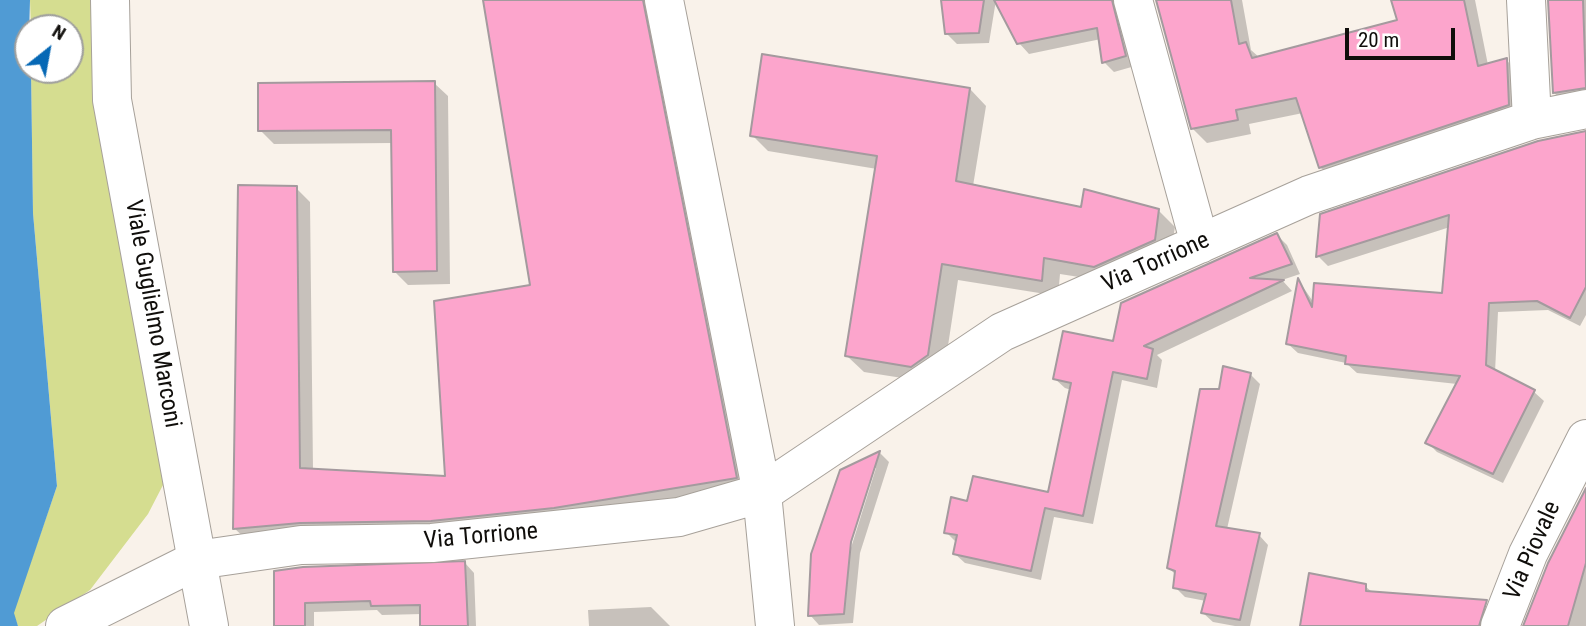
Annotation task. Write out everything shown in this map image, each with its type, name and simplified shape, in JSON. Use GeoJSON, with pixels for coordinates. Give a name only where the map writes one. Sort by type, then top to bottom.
{"type":"FeatureCollection","features":[{"type":"Feature","properties":{"kind":"street","name":"Viale Guglielmo Marconi"},"geometry":{"type":"LineString","coordinates":[[110,0],[112,100],[209,626]]}},
{"type":"Feature","properties":{"kind":"street"},"geometry":{"type":"LineString","coordinates":[[664,0],[762,494],[775,626]]}},
{"type":"Feature","properties":{"kind":"street"},"geometry":{"type":"LineString","coordinates":[[1133,0],[1199,244]]}},
{"type":"Feature","properties":{"kind":"street"},"geometry":{"type":"LineString","coordinates":[[1527,0],[1532,120]]}},
{"type":"Feature","properties":{"kind":"street","name":"Via Torrione"},"geometry":{"type":"LineString","coordinates":[[65,626],[197,560],[300,545],[432,543],[679,517],[762,494],[1002,332],[1309,195],[1532,120],[1586,109]]}},
{"type":"Feature","properties":{"kind":"street","name":"Via Piovale"},"geometry":{"type":"LineString","coordinates":[[1500,626],[1528,554],[1586,439]]}},
{"type":"Feature","properties":{"kind":"green space"},"geometry":{"type":"Polygon","coordinates":[[[30,0],[110,0],[178,456],[148,514],[90,590],[37,626],[18,626],[13,613],[57,486],[33,213],[31,84],[84,84],[84,14],[30,14],[30,0]]]}},
{"type":"Feature","properties":{"kind":"water"},"geometry":{"type":"Polygon","coordinates":[[[0,0],[30,0],[30,14],[14,14],[14,84],[31,84],[33,213],[57,486],[14,613],[18,626],[0,626],[0,0]]]}},
{"type":"Feature","properties":{"kind":"building"},"geometry":{"type":"Polygon","coordinates":[[[483,0],[643,0],[737,478],[554,508],[431,521],[300,523],[233,529],[238,185],[297,186],[300,468],[445,476],[434,301],[530,285],[483,0]]]}},
{"type":"Feature","properties":{"kind":"building"},"geometry":{"type":"Polygon","coordinates":[[[941,0],[984,0],[979,33],[945,34],[941,0]]]}},
{"type":"Feature","properties":{"kind":"building"},"geometry":{"type":"Polygon","coordinates":[[[994,0],[1112,0],[1126,56],[1102,63],[1097,28],[1017,44],[994,0]]]}},
{"type":"Feature","properties":{"kind":"building"},"geometry":{"type":"Polygon","coordinates":[[[1156,0],[1231,0],[1239,44],[1246,42],[1252,58],[1397,20],[1391,0],[1464,0],[1478,66],[1507,58],[1509,105],[1319,168],[1296,98],[1236,110],[1238,120],[1191,129],[1156,0]]]}},
{"type":"Feature","properties":{"kind":"building"},"geometry":{"type":"Polygon","coordinates":[[[1548,0],[1583,0],[1586,88],[1553,93],[1548,0]]]}},
{"type":"Feature","properties":{"kind":"building"},"geometry":{"type":"Polygon","coordinates":[[[762,54],[970,88],[956,181],[1081,207],[1084,189],[1159,209],[1155,240],[1094,267],[1044,258],[1042,281],[942,264],[928,355],[911,367],[845,356],[877,156],[750,136],[762,54]]]}},
{"type":"Feature","properties":{"kind":"building"},"geometry":{"type":"Polygon","coordinates":[[[435,81],[437,271],[393,272],[391,130],[258,131],[258,83],[435,81]]]}},
{"type":"Feature","properties":{"kind":"building"},"geometry":{"type":"Polygon","coordinates":[[[1586,131],[1586,287],[1570,318],[1537,301],[1489,303],[1486,365],[1535,390],[1493,474],[1425,443],[1460,376],[1345,364],[1346,356],[1286,344],[1298,278],[1312,307],[1314,283],[1442,293],[1449,215],[1316,257],[1320,214],[1538,141],[1586,131]]]}},
{"type":"Feature","properties":{"kind":"building"},"geometry":{"type":"Polygon","coordinates":[[[1277,233],[1292,264],[1250,278],[1284,280],[1144,346],[1153,349],[1147,379],[1113,372],[1083,516],[1045,508],[1031,571],[953,554],[957,535],[944,533],[951,497],[967,501],[973,476],[1048,492],[1071,383],[1053,379],[1063,331],[1113,341],[1121,303],[1277,233]]]}},
{"type":"Feature","properties":{"kind":"building"},"geometry":{"type":"Polygon","coordinates":[[[1223,366],[1251,373],[1216,526],[1260,533],[1240,620],[1201,613],[1206,594],[1173,588],[1175,571],[1167,568],[1200,389],[1219,389],[1223,366]]]}},
{"type":"Feature","properties":{"kind":"building"},"geometry":{"type":"Polygon","coordinates":[[[880,451],[851,542],[844,614],[808,616],[811,554],[840,470],[880,451]]]}},
{"type":"Feature","properties":{"kind":"building"},"geometry":{"type":"Polygon","coordinates":[[[1586,488],[1586,563],[1568,626],[1523,626],[1548,563],[1586,488]]]}},
{"type":"Feature","properties":{"kind":"building"},"geometry":{"type":"Polygon","coordinates":[[[465,561],[468,626],[420,626],[420,605],[371,606],[370,601],[305,603],[305,626],[274,626],[274,571],[303,567],[465,561]]]}},
{"type":"Feature","properties":{"kind":"building"},"geometry":{"type":"Polygon","coordinates":[[[1309,573],[1366,584],[1366,591],[1487,600],[1479,626],[1300,626],[1309,573]]]}}]}
